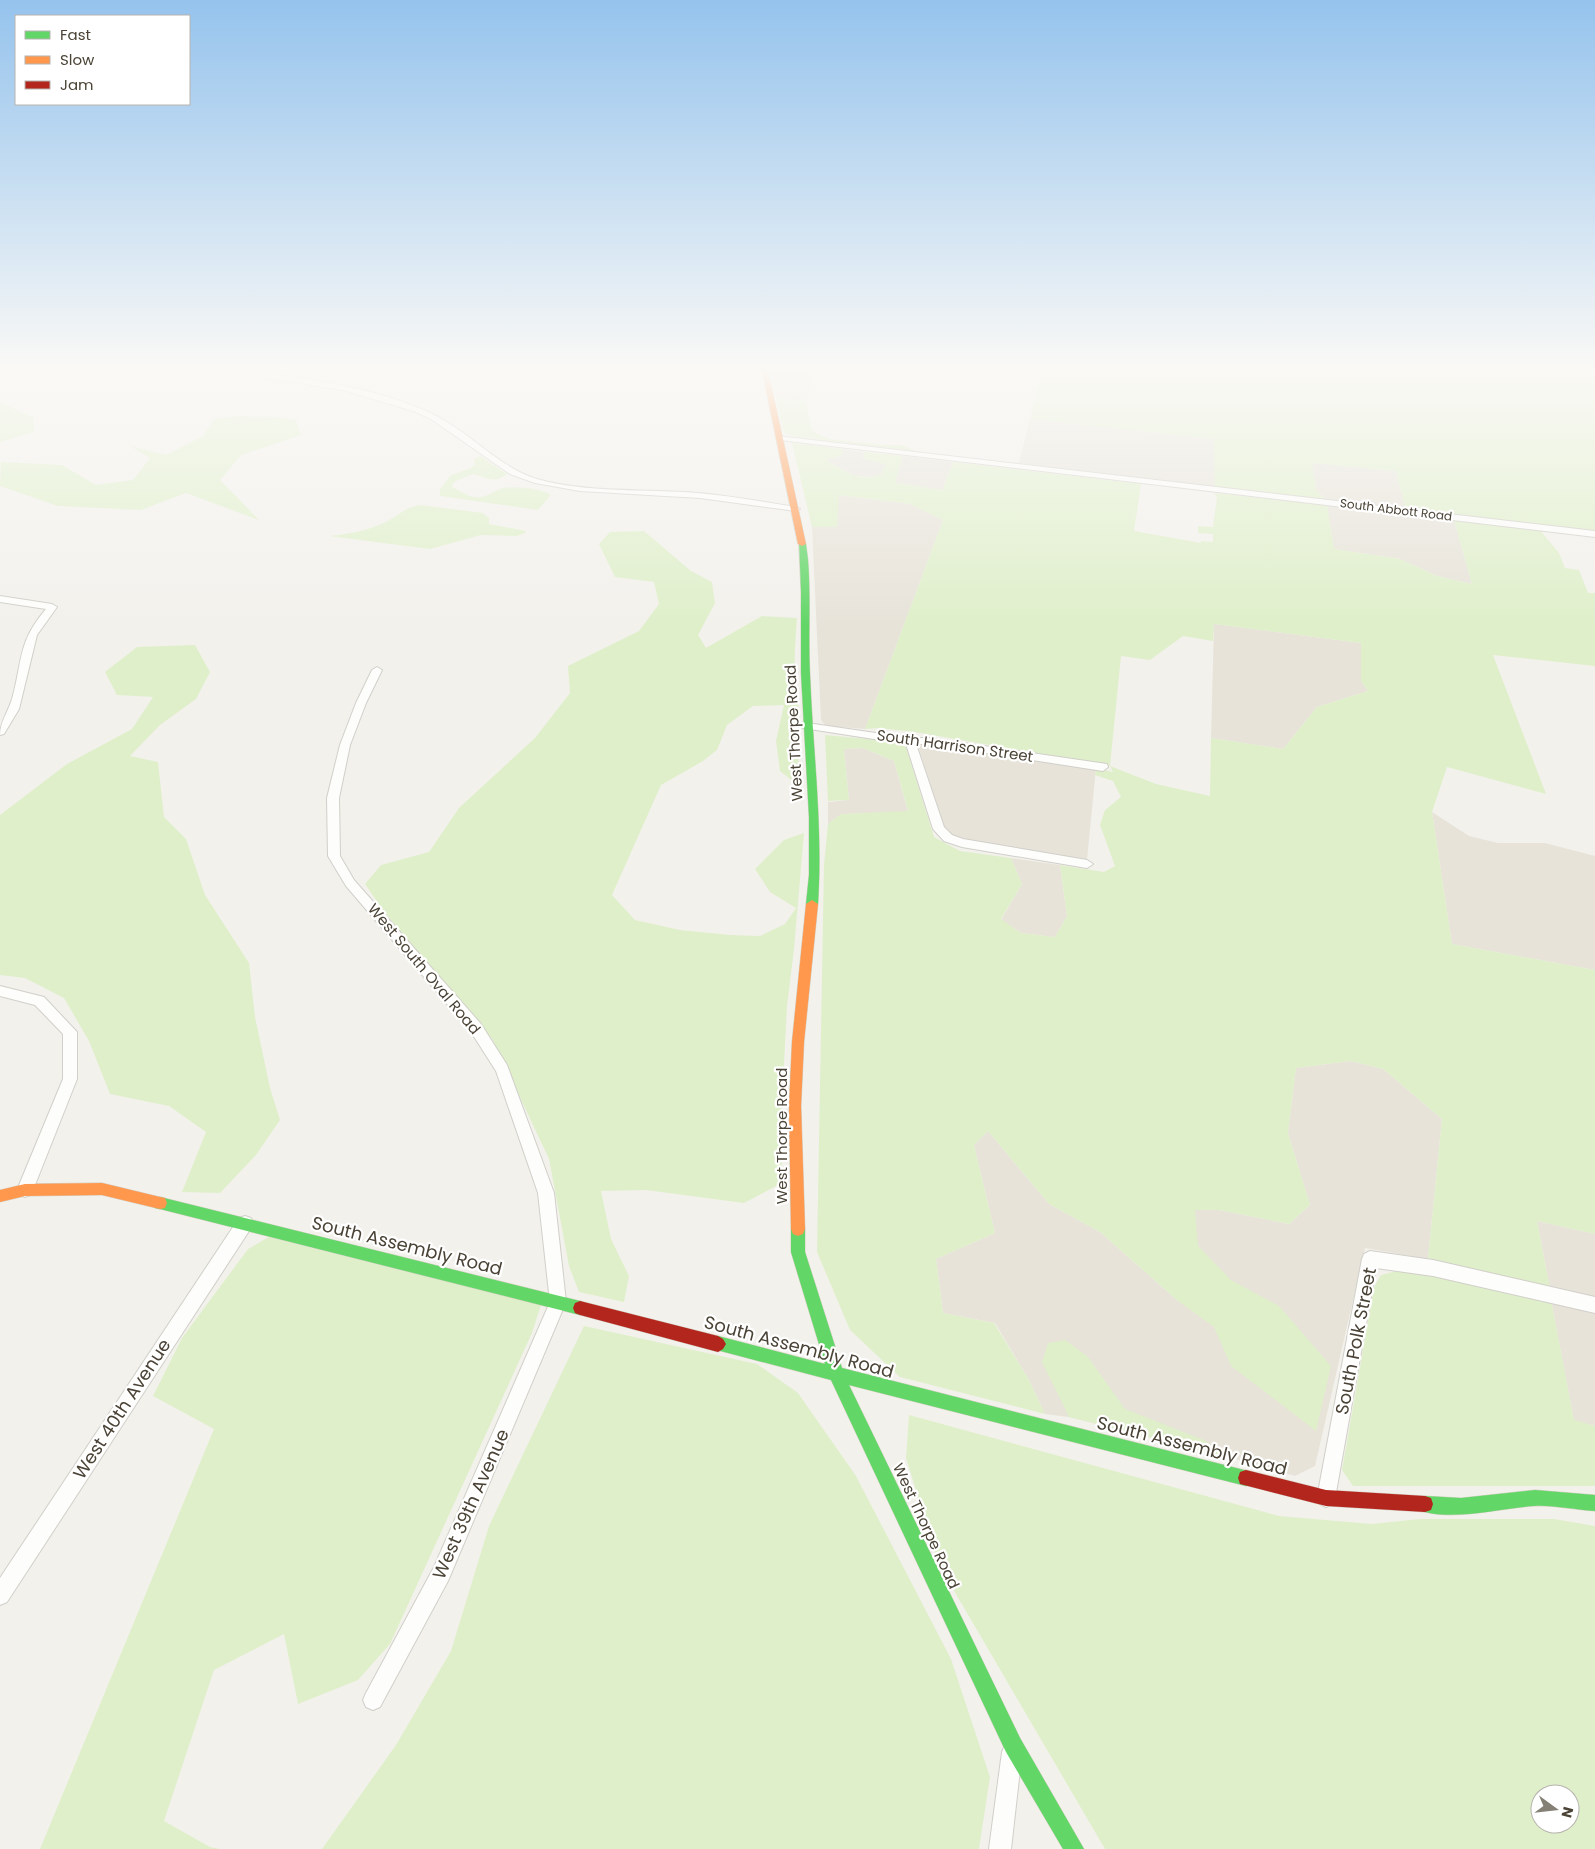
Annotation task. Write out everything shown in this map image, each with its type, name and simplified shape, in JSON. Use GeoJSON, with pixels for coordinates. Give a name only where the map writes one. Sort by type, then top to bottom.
{"type":"FeatureCollection","features":[{"type":"Feature","properties":{"kind":"street"},"geometry":{"type":"LineString","coordinates":[[485,452],[514,472],[534,481],[580,489],[700,496],[796,509]]}},
{"type":"Feature","properties":{"kind":"street","name":"West Thorpe Road"},"geometry":{"type":"LineString","coordinates":[[783,452],[803,550],[806,591],[804,653],[806,726],[814,822],[814,884],[798,1042],[795,1106],[798,1252],[837,1376],[1013,1745],[1074,1849]]}},
{"type":"Feature","properties":{"kind":"street","name":"South Abbott Road"},"geometry":{"type":"LineString","coordinates":[[901,452],[1595,534]]}},
{"type":"Feature","properties":{"kind":"street"},"geometry":{"type":"LineString","coordinates":[[0,599],[52,607],[30,638],[17,702],[10,719],[0,732]]}},
{"type":"Feature","properties":{"kind":"street","name":"West South Oval Road"},"geometry":{"type":"LineString","coordinates":[[377,670],[345,745],[334,798],[334,856],[350,883],[476,1028],[502,1069],[546,1193],[558,1302]]}},
{"type":"Feature","properties":{"kind":"street","name":"South Harrison Street"},"geometry":{"type":"LineString","coordinates":[[806,726],[910,741],[929,741],[1103,767]]}},
{"type":"Feature","properties":{"kind":"street"},"geometry":{"type":"LineString","coordinates":[[910,741],[939,829],[948,838],[962,843],[1087,864]]}},
{"type":"Feature","properties":{"kind":"street"},"geometry":{"type":"LineString","coordinates":[[0,991],[39,1001],[70,1032],[70,1079],[25,1190]]}},
{"type":"Feature","properties":{"kind":"street","name":"South Assembly Road"},"geometry":{"type":"LineString","coordinates":[[0,1196],[25,1190],[102,1189],[558,1302],[837,1376],[1326,1498],[1461,1506],[1535,1498],[1595,1502]]}},
{"type":"Feature","properties":{"kind":"street","name":"West 40th Avenue"},"geometry":{"type":"LineString","coordinates":[[0,1595],[245,1223]]}},
{"type":"Feature","properties":{"kind":"street","name":"South Polk Street"},"geometry":{"type":"LineString","coordinates":[[1326,1498],[1370,1259],[1433,1268],[1595,1305]]}},
{"type":"Feature","properties":{"kind":"street","name":"West 39th Avenue"},"geometry":{"type":"LineString","coordinates":[[373,1700],[441,1574],[558,1302]]}},
{"type":"Feature","properties":{"kind":"street"},"geometry":{"type":"LineString","coordinates":[[1000,1849],[1013,1745]]}},
{"type":"Feature","properties":{"kind":"shaded area"},"geometry":{"type":"Polygon","coordinates":[[[842,452],[864,452],[863,458],[886,464],[882,474],[875,477],[854,476],[825,460],[842,455],[842,452]]]}},
{"type":"Feature","properties":{"kind":"shaded area"},"geometry":{"type":"Polygon","coordinates":[[[1022,452],[1215,452],[1215,487],[1019,463],[1022,452]]]}},
{"type":"Feature","properties":{"kind":"shaded area"},"geometry":{"type":"Polygon","coordinates":[[[902,456],[954,462],[942,490],[895,483],[902,456]]]}},
{"type":"Feature","properties":{"kind":"shaded area"},"geometry":{"type":"Polygon","coordinates":[[[1312,463],[1396,471],[1406,510],[1326,500],[1316,490],[1312,463]]]}},
{"type":"Feature","properties":{"kind":"shaded area"},"geometry":{"type":"Polygon","coordinates":[[[838,495],[910,504],[943,520],[865,729],[826,726],[821,720],[812,527],[837,527],[838,495]]]}},
{"type":"Feature","properties":{"kind":"shaded area"},"geometry":{"type":"Polygon","coordinates":[[[1327,505],[1454,520],[1472,584],[1437,576],[1400,559],[1334,549],[1327,505]]]}},
{"type":"Feature","properties":{"kind":"shaded area"},"geometry":{"type":"Polygon","coordinates":[[[1214,624],[1361,643],[1361,681],[1368,691],[1317,707],[1283,749],[1211,738],[1214,624]]]}},
{"type":"Feature","properties":{"kind":"shaded area"},"geometry":{"type":"Polygon","coordinates":[[[927,743],[1096,768],[1087,860],[973,842],[954,836],[945,829],[918,746],[927,743]]]}},
{"type":"Feature","properties":{"kind":"shaded area"},"geometry":{"type":"Polygon","coordinates":[[[863,748],[894,761],[908,812],[841,814],[828,824],[828,802],[849,800],[844,749],[863,748]]]}},
{"type":"Feature","properties":{"kind":"shaded area"},"geometry":{"type":"Polygon","coordinates":[[[1432,812],[1469,836],[1498,843],[1545,843],[1595,856],[1595,970],[1452,944],[1432,812]]]}},
{"type":"Feature","properties":{"kind":"shaded area"},"geometry":{"type":"Polygon","coordinates":[[[1011,858],[1060,865],[1067,916],[1055,937],[1021,933],[1001,920],[1022,884],[1011,858]]]}},
{"type":"Feature","properties":{"kind":"shaded area"},"geometry":{"type":"Polygon","coordinates":[[[1351,1061],[1383,1069],[1442,1119],[1428,1259],[1365,1248],[1315,1466],[1295,1476],[1069,1417],[1045,1414],[1029,1380],[995,1323],[943,1313],[936,1259],[995,1233],[974,1145],[988,1131],[1049,1204],[1100,1232],[1178,1301],[1195,1210],[1219,1210],[1289,1224],[1310,1205],[1288,1133],[1296,1068],[1351,1061]]]}},
{"type":"Feature","properties":{"kind":"shaded area"},"geometry":{"type":"Polygon","coordinates":[[[1537,1221],[1595,1234],[1595,1299],[1550,1289],[1537,1221]]]}},
{"type":"Feature","properties":{"kind":"shaded area"},"geometry":{"type":"Polygon","coordinates":[[[1551,1300],[1595,1310],[1595,1426],[1574,1421],[1551,1300]]]}},
{"type":"Feature","properties":{"kind":"green space"},"geometry":{"type":"Polygon","coordinates":[[[140,452],[155,452],[166,455],[171,452],[249,452],[241,455],[220,480],[259,520],[186,493],[141,510],[58,506],[0,486],[1,462],[62,465],[96,485],[133,480],[150,458],[140,452]]]}},
{"type":"Feature","properties":{"kind":"green space"},"geometry":{"type":"Polygon","coordinates":[[[794,452],[842,452],[842,455],[825,460],[846,472],[867,477],[882,474],[885,464],[863,458],[864,452],[902,456],[895,483],[942,490],[954,462],[1141,484],[1134,531],[1201,543],[1201,541],[1213,542],[1213,534],[1198,533],[1198,526],[1213,527],[1217,497],[1214,493],[1327,505],[1334,549],[1400,559],[1437,576],[1472,584],[1454,520],[1540,530],[1559,553],[1565,568],[1579,570],[1588,593],[1595,593],[1595,666],[1493,655],[1546,794],[1447,767],[1432,812],[1452,944],[1595,970],[1595,1234],[1537,1221],[1550,1289],[1428,1259],[1442,1119],[1383,1069],[1351,1061],[1296,1068],[1288,1133],[1310,1205],[1289,1224],[1219,1210],[1195,1210],[1198,1246],[1231,1280],[1279,1306],[1331,1366],[1316,1431],[1231,1366],[1214,1327],[1178,1301],[1100,1232],[1049,1204],[988,1131],[974,1145],[995,1233],[936,1259],[943,1313],[994,1323],[1029,1380],[1045,1414],[900,1377],[850,1330],[817,1252],[824,865],[828,824],[841,814],[908,811],[894,761],[863,748],[844,749],[849,800],[828,801],[825,735],[889,741],[906,747],[934,837],[960,851],[1011,858],[1022,884],[1001,919],[1021,933],[1055,937],[1067,916],[1060,865],[1104,872],[1115,866],[1100,825],[1105,810],[1121,797],[1113,781],[1095,775],[1096,768],[1113,772],[1110,766],[915,732],[879,728],[865,729],[943,520],[910,504],[839,495],[837,527],[812,527],[794,452]],[[1214,624],[1213,641],[1183,636],[1150,660],[1121,656],[1110,766],[1156,784],[1210,796],[1211,738],[1283,749],[1317,707],[1368,691],[1361,681],[1361,643],[1214,624]]]}},
{"type":"Feature","properties":{"kind":"green space"},"geometry":{"type":"Polygon","coordinates":[[[1214,452],[1595,452],[1595,531],[1406,510],[1396,471],[1312,463],[1316,490],[1326,500],[1215,487],[1214,452]]]}},
{"type":"Feature","properties":{"kind":"green space"},"geometry":{"type":"Polygon","coordinates":[[[480,456],[507,474],[494,479],[473,474],[454,482],[452,487],[474,497],[485,496],[500,489],[512,487],[534,489],[551,495],[538,510],[440,496],[440,489],[451,475],[471,468],[475,464],[474,459],[480,456]]]}},
{"type":"Feature","properties":{"kind":"green space"},"geometry":{"type":"Polygon","coordinates":[[[420,505],[483,513],[489,518],[489,524],[526,531],[517,536],[481,535],[430,549],[329,536],[372,528],[409,508],[420,505]]]}},
{"type":"Feature","properties":{"kind":"green space"},"geometry":{"type":"Polygon","coordinates":[[[644,531],[691,571],[712,582],[715,603],[698,635],[706,648],[762,616],[797,618],[795,663],[800,726],[800,754],[794,782],[780,771],[776,741],[784,705],[753,706],[727,725],[717,750],[703,761],[661,785],[612,895],[635,920],[680,930],[760,936],[785,924],[796,908],[770,892],[755,869],[784,840],[804,833],[787,1006],[781,1121],[782,1183],[744,1203],[646,1190],[601,1191],[611,1239],[629,1276],[624,1302],[579,1292],[569,1266],[549,1159],[493,1040],[385,913],[365,884],[381,865],[429,852],[459,808],[535,738],[570,693],[568,666],[639,631],[659,604],[654,582],[615,577],[599,544],[610,532],[644,531]]]}},
{"type":"Feature","properties":{"kind":"green space"},"geometry":{"type":"Polygon","coordinates":[[[195,645],[210,672],[196,699],[160,725],[130,756],[158,762],[164,817],[186,839],[205,895],[249,963],[255,1017],[270,1088],[280,1120],[256,1155],[220,1193],[182,1192],[206,1132],[169,1106],[110,1094],[89,1041],[64,998],[25,978],[0,975],[0,815],[67,764],[132,729],[153,697],[117,695],[105,672],[137,647],[195,645]]]}},
{"type":"Feature","properties":{"kind":"green space"},"geometry":{"type":"Polygon","coordinates":[[[269,1237],[541,1305],[532,1333],[390,1644],[358,1680],[298,1704],[284,1634],[214,1670],[164,1821],[210,1847],[220,1849],[40,1849],[214,1429],[153,1396],[182,1338],[248,1249],[269,1237]]]}},
{"type":"Feature","properties":{"kind":"green space"},"geometry":{"type":"Polygon","coordinates":[[[1405,1269],[1551,1300],[1574,1420],[1595,1426],[1595,1486],[1353,1486],[1342,1470],[1374,1287],[1381,1275],[1405,1269]]]}},
{"type":"Feature","properties":{"kind":"green space"},"geometry":{"type":"Polygon","coordinates":[[[584,1326],[757,1364],[798,1393],[856,1476],[951,1659],[990,1777],[979,1849],[322,1849],[396,1745],[451,1651],[489,1526],[584,1326]]]}},
{"type":"Feature","properties":{"kind":"green space"},"geometry":{"type":"Polygon","coordinates":[[[1065,1340],[1088,1357],[1125,1409],[1204,1440],[1228,1457],[1069,1417],[1042,1362],[1048,1343],[1065,1340]]]}},
{"type":"Feature","properties":{"kind":"green space"},"geometry":{"type":"Polygon","coordinates":[[[909,1415],[1279,1516],[1372,1524],[1420,1519],[1554,1519],[1595,1526],[1595,1849],[1105,1849],[939,1565],[906,1458],[909,1415]]]}},
{"type":"Feature","properties":{"kind":"traffic: fast"},"geometry":{"type":"LineString","coordinates":[[802,544],[805,576],[805,673],[815,846],[812,904]]}},
{"type":"Feature","properties":{"kind":"traffic: fast"},"geometry":{"type":"LineString","coordinates":[[160,1203],[580,1308]]}},
{"type":"Feature","properties":{"kind":"traffic: fast"},"geometry":{"type":"LineString","coordinates":[[798,1229],[798,1252],[837,1376],[1013,1745],[1074,1849]]}},
{"type":"Feature","properties":{"kind":"traffic: fast"},"geometry":{"type":"LineString","coordinates":[[718,1344],[1246,1478]]}},
{"type":"Feature","properties":{"kind":"traffic: fast"},"geometry":{"type":"LineString","coordinates":[[1425,1504],[1461,1506],[1535,1498],[1595,1503]]}},
{"type":"Feature","properties":{"kind":"traffic: slow"},"geometry":{"type":"LineString","coordinates":[[782,452],[802,544]]}},
{"type":"Feature","properties":{"kind":"traffic: slow"},"geometry":{"type":"LineString","coordinates":[[798,1229],[795,1106],[798,1042],[812,904]]}},
{"type":"Feature","properties":{"kind":"traffic: slow"},"geometry":{"type":"LineString","coordinates":[[0,1196],[25,1190],[102,1189],[160,1203]]}},
{"type":"Feature","properties":{"kind":"traffic: jam"},"geometry":{"type":"LineString","coordinates":[[580,1308],[718,1344]]}},
{"type":"Feature","properties":{"kind":"traffic: jam"},"geometry":{"type":"LineString","coordinates":[[1246,1478],[1326,1498],[1425,1504]]}}]}
